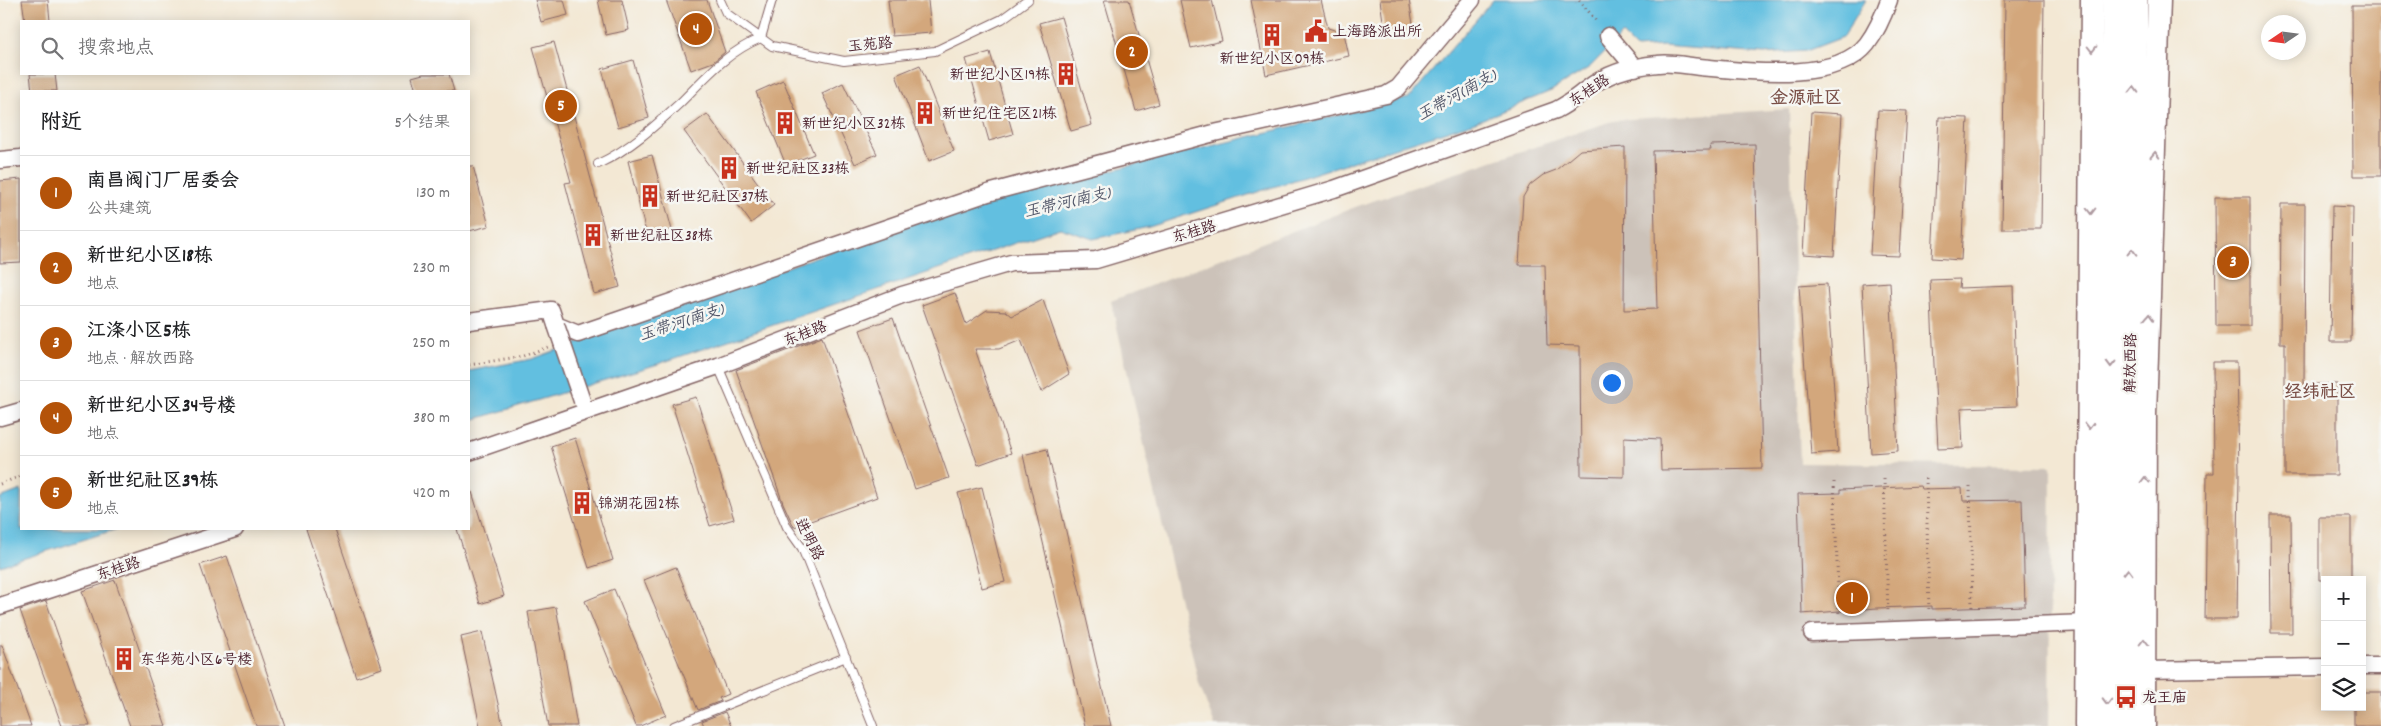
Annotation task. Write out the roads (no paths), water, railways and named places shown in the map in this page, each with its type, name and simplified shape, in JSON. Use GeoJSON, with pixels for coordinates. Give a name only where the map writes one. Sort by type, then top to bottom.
{"type":"FeatureCollection","features":[{"type":"Feature","properties":{"kind":"main road"},"geometry":{"type":"LineString","coordinates":[[2086,726],[2092,0]]}},
{"type":"Feature","properties":{"kind":"main road","name":"解放西路"},"geometry":{"type":"LineString","coordinates":[[2107,726],[2115,0]]}},
{"type":"Feature","properties":{"kind":"main road","name":"解放西路"},"geometry":{"type":"LineString","coordinates":[[2126,726],[2135,0]]}},
{"type":"Feature","properties":{"kind":"main road"},"geometry":{"type":"LineString","coordinates":[[2144,726],[2145,415],[2159,0]]}},
{"type":"Feature","properties":{"kind":"street"},"geometry":{"type":"LineString","coordinates":[[556,325],[578,334],[988,193],[1214,133],[1386,95],[1398,88],[1472,0]]}},
{"type":"Feature","properties":{"kind":"street","name":"东桂路"},"geometry":{"type":"LineString","coordinates":[[470,452],[584,407],[718,366],[902,295],[1011,263],[1096,260],[1334,189],[1556,110],[1576,99],[1604,78],[1635,68],[1660,64],[1772,73],[1813,69],[1842,62],[1867,44],[1885,12],[1889,0]]}},
{"type":"Feature","properties":{"kind":"street"},"geometry":{"type":"LineString","coordinates":[[1608,36],[1635,68]]}},
{"type":"Feature","properties":{"kind":"street"},"geometry":{"type":"LineString","coordinates":[[0,160],[20,158]]}},
{"type":"Feature","properties":{"kind":"street"},"geometry":{"type":"LineString","coordinates":[[470,322],[551,310],[584,407]]}},
{"type":"Feature","properties":{"kind":"street"},"geometry":{"type":"LineString","coordinates":[[0,417],[20,412]]}},
{"type":"Feature","properties":{"kind":"street","name":"东桂路"},"geometry":{"type":"LineString","coordinates":[[0,606],[232,530]]}},
{"type":"Feature","properties":{"kind":"street"},"geometry":{"type":"LineString","coordinates":[[1812,633],[2087,623]]}},
{"type":"Feature","properties":{"kind":"street"},"geometry":{"type":"LineString","coordinates":[[2366,666],[2381,666]]}},
{"type":"Feature","properties":{"kind":"street"},"geometry":{"type":"LineString","coordinates":[[2144,670],[2321,667]]}},
{"type":"Feature","properties":{"kind":"lane","name":"玉苑路"},"geometry":{"type":"LineString","coordinates":[[720,0],[726,13],[772,46],[844,61],[935,51],[1002,19],[1028,0]]}},
{"type":"Feature","properties":{"kind":"lane"},"geometry":{"type":"LineString","coordinates":[[598,164],[627,149],[680,102],[706,74],[742,46],[761,38],[772,0]]}},
{"type":"Feature","properties":{"kind":"lane","name":"进明路"},"geometry":{"type":"LineString","coordinates":[[718,366],[787,526],[802,548],[873,726]]}},
{"type":"Feature","properties":{"kind":"lane"},"geometry":{"type":"LineString","coordinates":[[674,726],[846,657]]}},
{"type":"Feature","properties":{"kind":"water","name":"玉带河(南支)"},"geometry":{"type":"Polygon","coordinates":[[[1493,0],[1866,0],[1843,37],[1806,51],[1764,54],[1663,46],[1636,48],[1622,34],[1590,67],[1551,91],[1478,121],[1149,227],[1093,239],[1060,228],[655,365],[470,421],[470,371],[532,359],[943,211],[1409,98],[1493,0]]]}},
{"type":"Feature","properties":{"kind":"water"},"geometry":{"type":"Polygon","coordinates":[[[20,490],[20,530],[114,530],[0,566],[0,498],[20,490]]]}},
{"type":"Feature","properties":{"kind":"place","name":"新世纪小区34号楼"},"geometry":{"type":"Point","coordinates":[696,29]}},
{"type":"Feature","properties":{"kind":"place","name":"上海路派出所"},"geometry":{"type":"Point","coordinates":[1316,31]}},
{"type":"Feature","properties":{"kind":"place","name":"新世纪小区09栋"},"geometry":{"type":"Point","coordinates":[1272,35]}},
{"type":"Feature","properties":{"kind":"place","name":"新世纪小区18栋"},"geometry":{"type":"Point","coordinates":[1132,52]}},
{"type":"Feature","properties":{"kind":"place","name":"新世纪小区19栋"},"geometry":{"type":"Point","coordinates":[1066,74]}},
{"type":"Feature","properties":{"kind":"place","name":"新世纪社区39栋"},"geometry":{"type":"Point","coordinates":[561,106]}},
{"type":"Feature","properties":{"kind":"place","name":"新世纪住宅区21栋"},"geometry":{"type":"Point","coordinates":[925,113]}},
{"type":"Feature","properties":{"kind":"place","name":"新世纪小区32栋"},"geometry":{"type":"Point","coordinates":[785,123]}},
{"type":"Feature","properties":{"kind":"place","name":"新世纪社区33栋"},"geometry":{"type":"Point","coordinates":[729,168]}},
{"type":"Feature","properties":{"kind":"place","name":"新世纪社区37栋"},"geometry":{"type":"Point","coordinates":[650,196]}},
{"type":"Feature","properties":{"kind":"place","name":"新世纪社区38栋"},"geometry":{"type":"Point","coordinates":[593,235]}},
{"type":"Feature","properties":{"kind":"place","name":"江涤小区5栋"},"geometry":{"type":"Point","coordinates":[2233,262]}},
{"type":"Feature","properties":{"kind":"place","name":"锦湖花园2栋"},"geometry":{"type":"Point","coordinates":[582,503]}},
{"type":"Feature","properties":{"kind":"place","name":"南昌阀门厂居委会"},"geometry":{"type":"Point","coordinates":[1852,598]}},
{"type":"Feature","properties":{"kind":"place","name":"东华苑小区6号楼"},"geometry":{"type":"Point","coordinates":[124,659]}},
{"type":"Feature","properties":{"kind":"place","name":"龙王庙"},"geometry":{"type":"Point","coordinates":[2126,697]}},
{"type":"Feature","properties":{"kind":"district","name":"金源社区"},"geometry":{"type":"Point","coordinates":[1806,97]}},
{"type":"Feature","properties":{"kind":"district","name":"经纬社区"},"geometry":{"type":"Point","coordinates":[2320,391]}}]}
